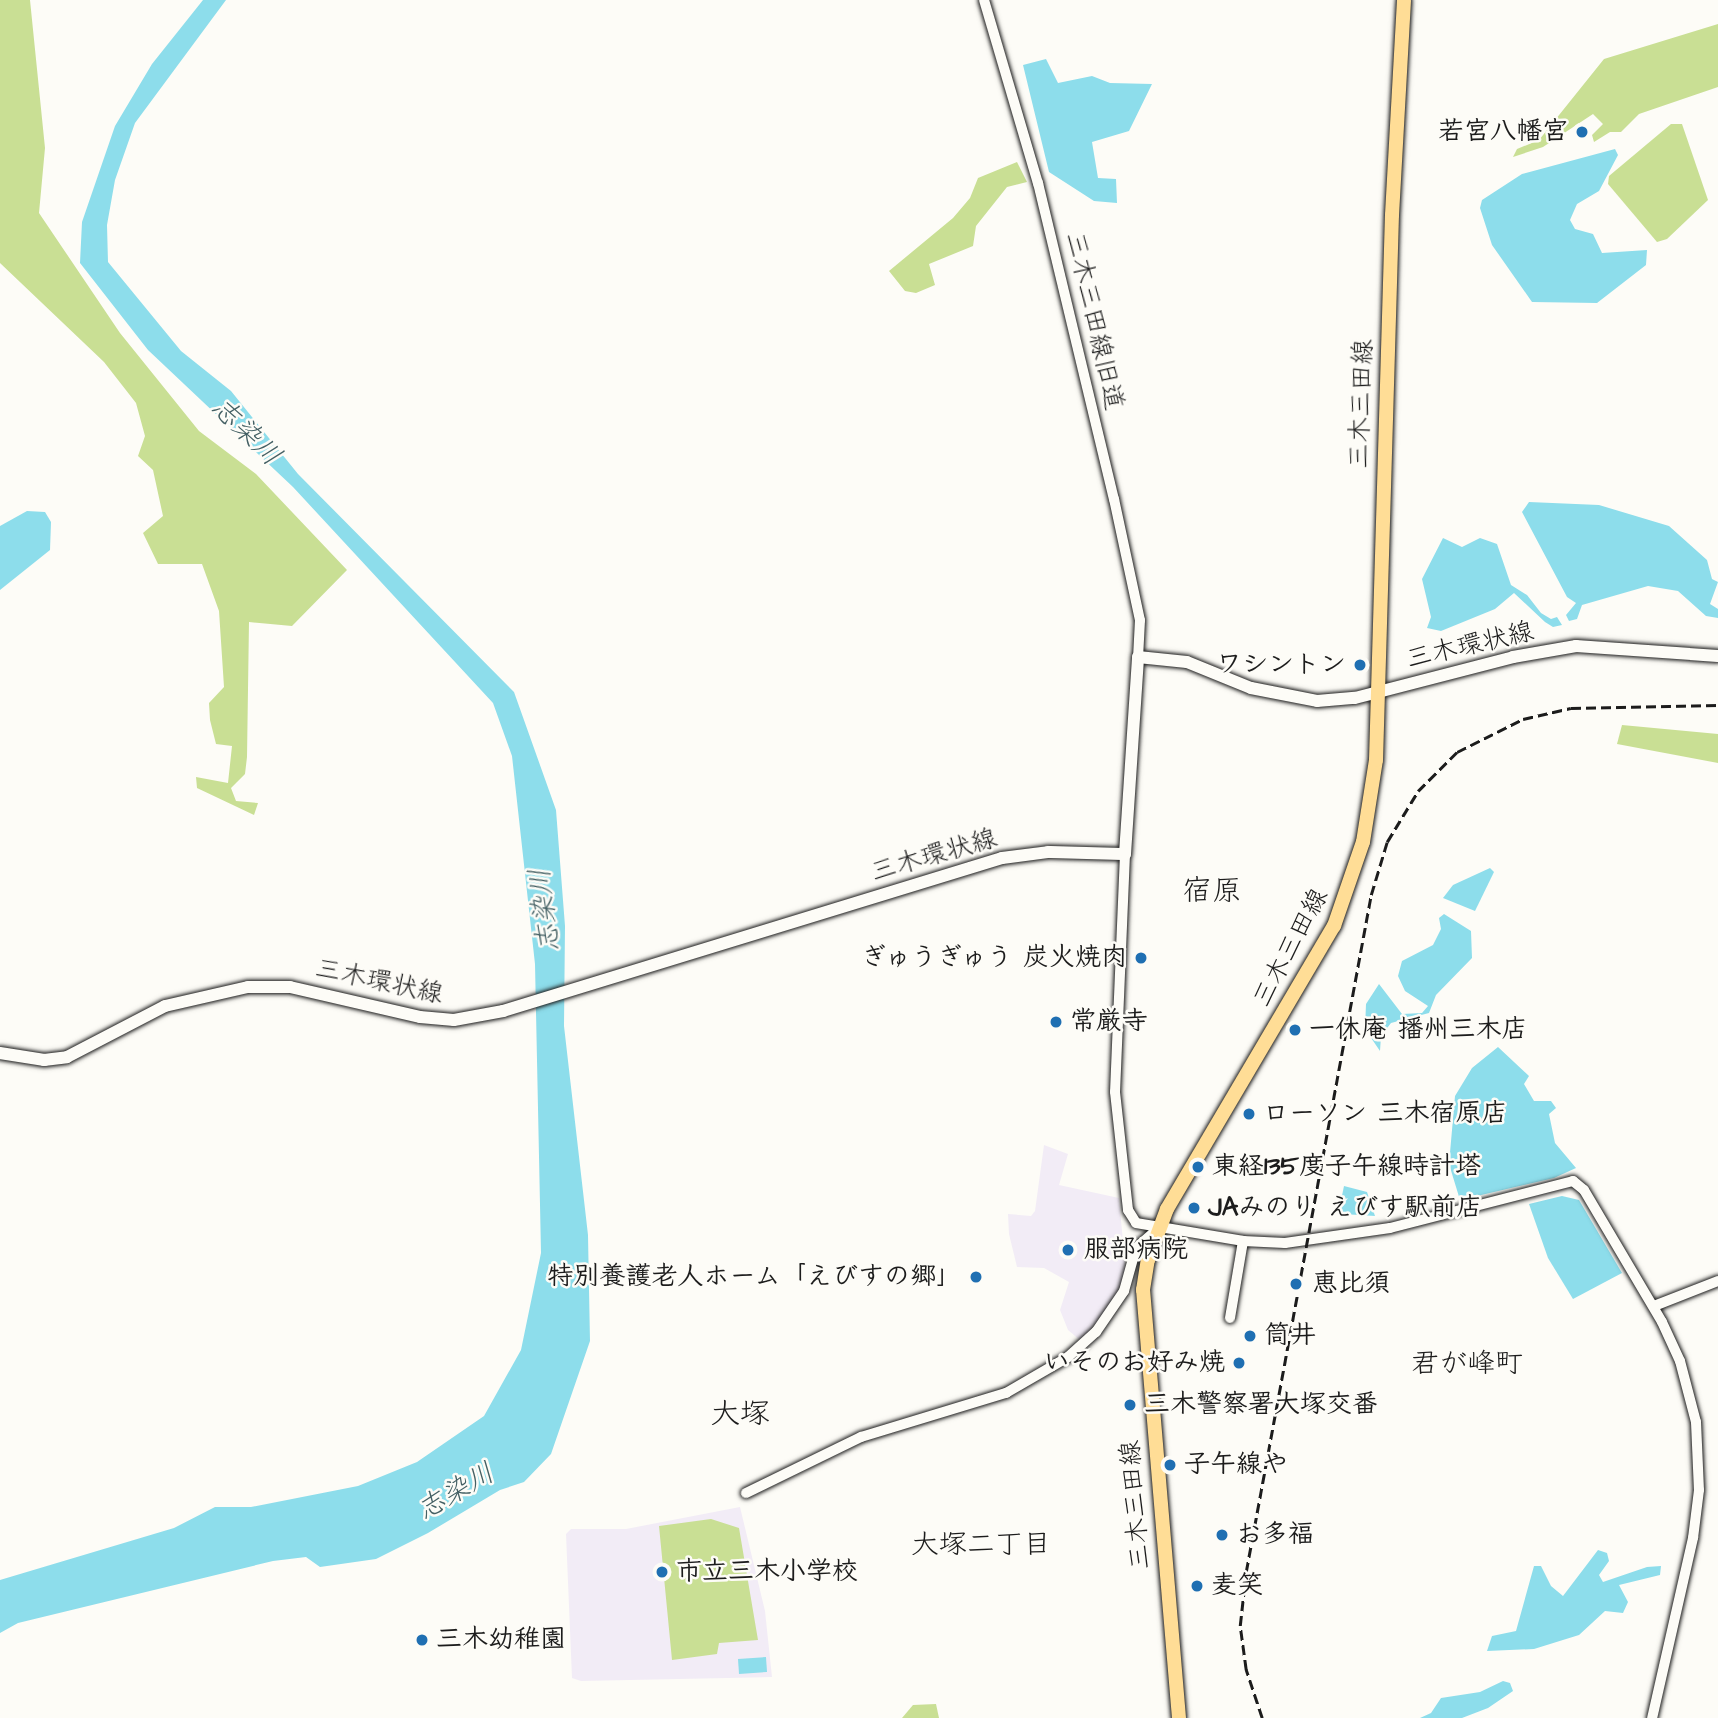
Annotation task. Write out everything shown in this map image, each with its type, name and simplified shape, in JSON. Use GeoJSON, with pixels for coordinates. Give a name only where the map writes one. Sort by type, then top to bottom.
{"type":"FeatureCollection","features":[{"type":"Feature","properties":{"kind":"main road","name":"三木三田線"},"geometry":{"type":"LineString","coordinates":[[1179,1718],[1142,1321],[1143,1290],[1157,1230],[1312,968],[1350,891],[1371,801],[1378,692],[1391,228],[1404,0]]}},
{"type":"Feature","properties":{"kind":"main road","name":"三木環状線"},"geometry":{"type":"LineString","coordinates":[[1138,657],[1187,662],[1289,699],[1337,700],[1513,657],[1576,646],[1718,656]]}},
{"type":"Feature","properties":{"kind":"main road"},"geometry":{"type":"LineString","coordinates":[[1125,854],[1138,657]]}},
{"type":"Feature","properties":{"kind":"main road","name":"三木環状線"},"geometry":{"type":"LineString","coordinates":[[0,1053],[44,1060],[67,1056],[165,1006],[248,987],[290,987],[420,1017],[454,1020],[516,1007],[595,984],[1002,858],[1048,852],[1125,854]]}},
{"type":"Feature","properties":{"kind":"street","name":"三木三田線旧道"},"geometry":{"type":"LineString","coordinates":[[984,0],[1038,183],[1114,499],[1140,620],[1138,657]]}},
{"type":"Feature","properties":{"kind":"street"},"geometry":{"type":"LineString","coordinates":[[1125,854],[1115,1060],[1118,1140],[1128,1210],[1136,1223],[1157,1230],[1242,1241],[1285,1243],[1390,1228],[1577,1181],[1654,1306],[1687,1381],[1700,1458],[1693,1538],[1652,1718]]}},
{"type":"Feature","properties":{"kind":"street"},"geometry":{"type":"LineString","coordinates":[[746,1493],[861,1437],[1006,1393],[1068,1357],[1096,1332],[1124,1291],[1136,1248],[1157,1230]]}},
{"type":"Feature","properties":{"kind":"street"},"geometry":{"type":"LineString","coordinates":[[1230,1318],[1242,1241]]}},
{"type":"Feature","properties":{"kind":"street"},"geometry":{"type":"LineString","coordinates":[[1654,1306],[1718,1281]]}},
{"type":"Feature","properties":{"kind":"shaded area","name":"服部病院"},"geometry":{"type":"Polygon","coordinates":[[[1044,1145],[1068,1154],[1059,1185],[1119,1198],[1126,1275],[1113,1302],[1081,1341],[1068,1330],[1060,1310],[1069,1282],[1044,1268],[1017,1267],[1009,1234],[1008,1214],[1031,1216],[1035,1211],[1044,1145]]]}},
{"type":"Feature","properties":{"kind":"shaded area","name":"市立三木小学校"},"geometry":{"type":"Polygon","coordinates":[[[740,1507],[765,1611],[772,1677],[581,1681],[572,1678],[566,1534],[571,1529],[626,1529],[740,1507]]]}},
{"type":"Feature","properties":{"kind":"green space"},"geometry":{"type":"Polygon","coordinates":[[[0,0],[30,0],[45,148],[39,213],[120,333],[199,431],[256,474],[347,570],[292,626],[249,622],[247,757],[245,774],[231,788],[236,801],[258,803],[254,815],[197,788],[196,777],[228,783],[232,746],[216,744],[209,703],[224,687],[219,611],[202,564],[158,564],[143,533],[163,516],[153,470],[138,456],[145,436],[136,403],[104,362],[0,263],[0,0]]]}},
{"type":"Feature","properties":{"kind":"green space"},"geometry":{"type":"Polygon","coordinates":[[[1718,24],[1718,87],[1639,114],[1621,132],[1610,132],[1594,142],[1592,135],[1603,124],[1593,114],[1543,147],[1513,157],[1517,149],[1539,140],[1604,59],[1718,24]]]}},
{"type":"Feature","properties":{"kind":"green space"},"geometry":{"type":"Polygon","coordinates":[[[1671,124],[1682,124],[1708,200],[1667,239],[1657,242],[1608,184],[1609,176],[1671,124]]]}},
{"type":"Feature","properties":{"kind":"green space"},"geometry":{"type":"Polygon","coordinates":[[[1017,162],[1027,182],[1007,187],[976,226],[973,246],[929,264],[935,285],[916,293],[905,291],[889,271],[953,218],[970,198],[978,178],[1017,162]]]}},
{"type":"Feature","properties":{"kind":"green space"},"geometry":{"type":"Polygon","coordinates":[[[1622,725],[1718,734],[1718,763],[1617,744],[1622,725]]]}},
{"type":"Feature","properties":{"kind":"green space"},"geometry":{"type":"Polygon","coordinates":[[[711,1519],[739,1528],[758,1640],[719,1643],[717,1654],[672,1660],[659,1526],[711,1519]]]}},
{"type":"Feature","properties":{"kind":"green space"},"geometry":{"type":"Polygon","coordinates":[[[936,1704],[939,1718],[902,1718],[913,1705],[936,1704]]]}},
{"type":"Feature","properties":{"kind":"water","name":"志染川"},"geometry":{"type":"Polygon","coordinates":[[[203,0],[226,0],[135,123],[115,180],[107,225],[108,262],[181,351],[231,391],[298,474],[514,692],[556,810],[565,926],[564,1026],[588,1235],[590,1341],[551,1454],[524,1482],[500,1490],[428,1533],[376,1559],[320,1567],[306,1557],[273,1561],[18,1623],[0,1633],[0,1580],[174,1528],[215,1507],[251,1507],[358,1486],[417,1462],[484,1416],[521,1350],[541,1253],[535,964],[512,756],[493,703],[293,487],[148,350],[80,263],[82,222],[115,126],[152,64],[203,0]]]}},
{"type":"Feature","properties":{"kind":"water"},"geometry":{"type":"Polygon","coordinates":[[[1046,59],[1058,83],[1092,76],[1110,83],[1152,84],[1129,131],[1092,142],[1098,178],[1116,179],[1117,203],[1094,201],[1049,172],[1023,65],[1046,59]]]}},
{"type":"Feature","properties":{"kind":"water"},"geometry":{"type":"Polygon","coordinates":[[[1615,149],[1618,155],[1599,191],[1577,204],[1570,220],[1575,229],[1593,234],[1602,253],[1647,250],[1646,265],[1597,303],[1532,302],[1492,245],[1480,208],[1482,200],[1522,174],[1615,149]]]}},
{"type":"Feature","properties":{"kind":"water"},"geometry":{"type":"Polygon","coordinates":[[[1529,502],[1599,505],[1669,526],[1707,560],[1712,579],[1718,582],[1710,604],[1718,609],[1718,618],[1706,616],[1678,591],[1648,586],[1582,605],[1577,619],[1569,621],[1566,615],[1576,603],[1567,597],[1522,512],[1529,502]]]}},
{"type":"Feature","properties":{"kind":"water"},"geometry":{"type":"Polygon","coordinates":[[[27,511],[45,512],[51,522],[50,550],[0,590],[0,526],[27,511]]]}},
{"type":"Feature","properties":{"kind":"water"},"geometry":{"type":"Polygon","coordinates":[[[1443,538],[1462,547],[1480,538],[1497,544],[1511,585],[1527,595],[1541,613],[1551,619],[1557,617],[1562,625],[1553,627],[1545,622],[1514,593],[1495,609],[1441,631],[1427,628],[1431,617],[1422,579],[1443,538]]]}},
{"type":"Feature","properties":{"kind":"water"},"geometry":{"type":"Polygon","coordinates":[[[1490,868],[1494,872],[1475,911],[1443,898],[1453,885],[1490,868]]]}},
{"type":"Feature","properties":{"kind":"water"},"geometry":{"type":"Polygon","coordinates":[[[1444,914],[1471,931],[1472,958],[1436,995],[1429,1013],[1391,1023],[1381,1036],[1380,1051],[1365,1029],[1366,1004],[1379,984],[1402,1014],[1422,1013],[1428,1006],[1405,991],[1398,976],[1402,961],[1433,945],[1441,929],[1439,918],[1444,914]]]}},
{"type":"Feature","properties":{"kind":"water"},"geometry":{"type":"Polygon","coordinates":[[[1498,1047],[1529,1076],[1524,1084],[1534,1101],[1551,1101],[1556,1108],[1549,1114],[1555,1143],[1576,1168],[1554,1178],[1460,1200],[1449,1164],[1455,1096],[1472,1068],[1498,1047]]]}},
{"type":"Feature","properties":{"kind":"water"},"geometry":{"type":"Polygon","coordinates":[[[1344,1186],[1367,1192],[1375,1216],[1342,1214],[1339,1210],[1344,1186]]]}},
{"type":"Feature","properties":{"kind":"water"},"geometry":{"type":"Polygon","coordinates":[[[1562,1196],[1579,1200],[1622,1273],[1573,1299],[1548,1258],[1529,1204],[1562,1196]]]}},
{"type":"Feature","properties":{"kind":"water"},"geometry":{"type":"Polygon","coordinates":[[[1598,1550],[1607,1553],[1609,1561],[1599,1575],[1603,1582],[1647,1567],[1661,1566],[1660,1575],[1619,1585],[1628,1602],[1623,1613],[1605,1611],[1579,1635],[1534,1649],[1487,1651],[1492,1636],[1516,1631],[1534,1566],[1541,1566],[1551,1586],[1563,1596],[1598,1550]]]}},
{"type":"Feature","properties":{"kind":"water"},"geometry":{"type":"Polygon","coordinates":[[[766,1657],[767,1672],[739,1674],[738,1659],[766,1657]]]}},
{"type":"Feature","properties":{"kind":"water"},"geometry":{"type":"Polygon","coordinates":[[[1503,1681],[1510,1683],[1513,1691],[1488,1708],[1462,1718],[1420,1718],[1431,1713],[1441,1698],[1480,1692],[1503,1681]]]}},
{"type":"Feature","properties":{"kind":"railway"},"geometry":{"type":"LineString","coordinates":[[1262,1718],[1246,1670],[1240,1626],[1246,1572],[1371,895],[1387,842],[1418,791],[1457,752],[1523,719],[1571,708],[1718,705]]}},
{"type":"Feature","properties":{"kind":"place","name":"若宮八幡宮"},"geometry":{"type":"Point","coordinates":[1582,132]}},
{"type":"Feature","properties":{"kind":"place","name":"ワシントン"},"geometry":{"type":"Point","coordinates":[1360,665]}},
{"type":"Feature","properties":{"kind":"place","name":"ぎゅうぎゅう 炭火焼肉"},"geometry":{"type":"Point","coordinates":[1141,958]}},
{"type":"Feature","properties":{"kind":"place","name":"常厳寺"},"geometry":{"type":"Point","coordinates":[1056,1022]}},
{"type":"Feature","properties":{"kind":"place","name":"一休庵 播州三木店"},"geometry":{"type":"Point","coordinates":[1295,1030]}},
{"type":"Feature","properties":{"kind":"place","name":"ローソン 三木宿原店"},"geometry":{"type":"Point","coordinates":[1249,1114]}},
{"type":"Feature","properties":{"kind":"place","name":"東経135度子午線時計塔"},"geometry":{"type":"Point","coordinates":[1198,1167]}},
{"type":"Feature","properties":{"kind":"place","name":"JAみのり えびす駅前店"},"geometry":{"type":"Point","coordinates":[1194,1208]}},
{"type":"Feature","properties":{"kind":"place","name":"服部病院"},"geometry":{"type":"Point","coordinates":[1068,1250]}},
{"type":"Feature","properties":{"kind":"place","name":"特別養護老人ホーム「えびすの郷」"},"geometry":{"type":"Point","coordinates":[976,1277]}},
{"type":"Feature","properties":{"kind":"place","name":"恵比須"},"geometry":{"type":"Point","coordinates":[1296,1284]}},
{"type":"Feature","properties":{"kind":"place","name":"筒井"},"geometry":{"type":"Point","coordinates":[1250,1336]}},
{"type":"Feature","properties":{"kind":"place","name":"いそのお好み焼"},"geometry":{"type":"Point","coordinates":[1239,1363]}},
{"type":"Feature","properties":{"kind":"place","name":"三木警察署大塚交番"},"geometry":{"type":"Point","coordinates":[1130,1405]}},
{"type":"Feature","properties":{"kind":"place","name":"子午線や"},"geometry":{"type":"Point","coordinates":[1170,1465]}},
{"type":"Feature","properties":{"kind":"place","name":"お多福"},"geometry":{"type":"Point","coordinates":[1222,1535]}},
{"type":"Feature","properties":{"kind":"place","name":"市立三木小学校"},"geometry":{"type":"Point","coordinates":[662,1572]}},
{"type":"Feature","properties":{"kind":"place","name":"麦笑"},"geometry":{"type":"Point","coordinates":[1197,1586]}},
{"type":"Feature","properties":{"kind":"place","name":"三木幼稚園"},"geometry":{"type":"Point","coordinates":[422,1640]}},
{"type":"Feature","properties":{"kind":"district","name":"宿原"},"geometry":{"type":"Point","coordinates":[1212,891]}},
{"type":"Feature","properties":{"kind":"district","name":"君が峰町"},"geometry":{"type":"Point","coordinates":[1467,1364]}},
{"type":"Feature","properties":{"kind":"district","name":"大塚"},"geometry":{"type":"Point","coordinates":[740,1414]}},
{"type":"Feature","properties":{"kind":"district","name":"大塚二丁目"},"geometry":{"type":"Point","coordinates":[981,1545]}}]}
